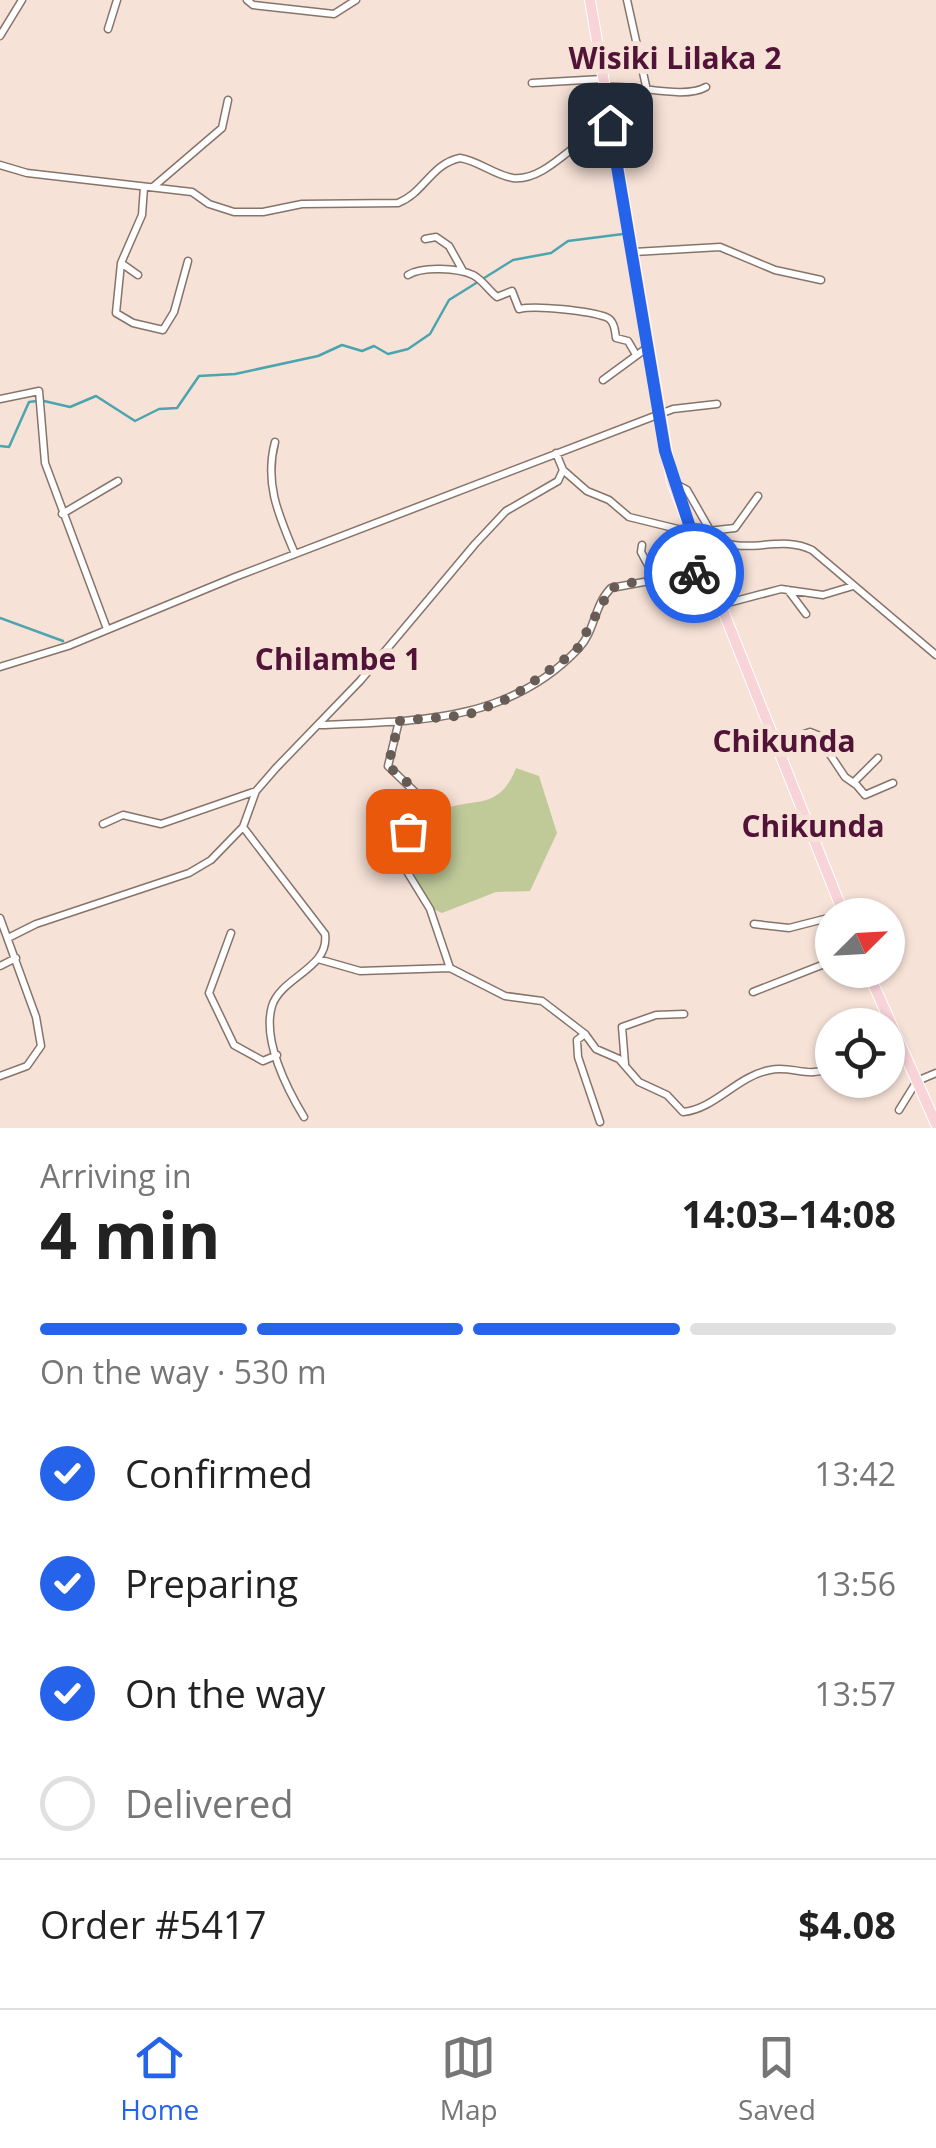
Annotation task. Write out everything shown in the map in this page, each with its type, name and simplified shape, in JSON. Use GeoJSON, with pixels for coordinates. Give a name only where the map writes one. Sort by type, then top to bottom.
{"type":"FeatureCollection","features":[{"type":"Feature","properties":{"kind":"main road"},"geometry":{"type":"LineString","coordinates":[[590,0],[672,482],[833,898]]}},
{"type":"Feature","properties":{"kind":"main road"},"geometry":{"type":"LineString","coordinates":[[905,1058],[936,1124]]}},
{"type":"Feature","properties":{"kind":"street"},"geometry":{"type":"LineString","coordinates":[[0,36],[22,0]]}},
{"type":"Feature","properties":{"kind":"street"},"geometry":{"type":"LineString","coordinates":[[108,29],[116,0]]}},
{"type":"Feature","properties":{"kind":"street"},"geometry":{"type":"LineString","coordinates":[[247,0],[253,5],[334,14],[356,0]]}},
{"type":"Feature","properties":{"kind":"street"},"geometry":{"type":"LineString","coordinates":[[628,0],[646,86]]}},
{"type":"Feature","properties":{"kind":"street"},"geometry":{"type":"LineString","coordinates":[[532,83],[603,83],[678,92],[706,87]]}},
{"type":"Feature","properties":{"kind":"street"},"geometry":{"type":"LineString","coordinates":[[188,261],[174,312],[163,330],[116,314],[121,263],[142,215],[149,187],[222,128],[228,100]]}},
{"type":"Feature","properties":{"kind":"street"},"geometry":{"type":"LineString","coordinates":[[0,165],[27,172],[192,192],[209,204],[244,212],[302,204],[398,203],[412,197],[446,162],[468,159],[509,177],[525,177],[591,132],[610,125]]}},
{"type":"Feature","properties":{"kind":"street"},"geometry":{"type":"LineString","coordinates":[[425,238],[436,237],[450,246],[464,271]]}},
{"type":"Feature","properties":{"kind":"street"},"geometry":{"type":"LineString","coordinates":[[630,252],[720,248],[786,274],[821,280]]}},
{"type":"Feature","properties":{"kind":"street"},"geometry":{"type":"LineString","coordinates":[[121,263],[138,275]]}},
{"type":"Feature","properties":{"kind":"street"},"geometry":{"type":"LineString","coordinates":[[408,274],[419,269],[464,271],[477,276],[498,296],[512,291],[518,309],[556,308],[606,317],[616,338],[628,341],[635,353]]}},
{"type":"Feature","properties":{"kind":"street"},"geometry":{"type":"LineString","coordinates":[[603,380],[635,353],[648,348]]}},
{"type":"Feature","properties":{"kind":"street"},"geometry":{"type":"LineString","coordinates":[[0,400],[39,392],[45,462],[107,629]]}},
{"type":"Feature","properties":{"kind":"street"},"geometry":{"type":"LineString","coordinates":[[0,668],[683,406],[717,404]]}},
{"type":"Feature","properties":{"kind":"street"},"geometry":{"type":"LineString","coordinates":[[275,442],[268,467],[275,508],[296,554]]}},
{"type":"Feature","properties":{"kind":"street"},"geometry":{"type":"LineString","coordinates":[[556,454],[564,470],[586,491],[609,500],[636,520],[690,532]]}},
{"type":"Feature","properties":{"kind":"street"},"geometry":{"type":"LineString","coordinates":[[8,938],[36,924],[189,873],[211,860],[243,827],[256,792],[502,516],[558,482],[564,470]]}},
{"type":"Feature","properties":{"kind":"street"},"geometry":{"type":"LineString","coordinates":[[62,514],[118,481]]}},
{"type":"Feature","properties":{"kind":"street"},"geometry":{"type":"LineString","coordinates":[[672,482],[687,490],[708,531],[722,542],[745,548],[798,544],[854,585],[919,646],[936,656]]}},
{"type":"Feature","properties":{"kind":"street"},"geometry":{"type":"LineString","coordinates":[[708,531],[735,528],[758,496]]}},
{"type":"Feature","properties":{"kind":"street"},"geometry":{"type":"LineString","coordinates":[[642,544],[641,552],[655,578]]}},
{"type":"Feature","properties":{"kind":"street"},"geometry":{"type":"LineString","coordinates":[[320,724],[454,717],[502,702],[576,651],[611,588],[704,570]]}},
{"type":"Feature","properties":{"kind":"street"},"geometry":{"type":"LineString","coordinates":[[718,605],[788,589],[823,595],[854,585]]}},
{"type":"Feature","properties":{"kind":"street"},"geometry":{"type":"LineString","coordinates":[[788,589],[806,614]]}},
{"type":"Feature","properties":{"kind":"street"},"geometry":{"type":"LineString","coordinates":[[399,721],[388,766],[416,793],[403,865],[430,909],[450,968]]}},
{"type":"Feature","properties":{"kind":"street"},"geometry":{"type":"LineString","coordinates":[[774,744],[810,732],[825,738],[823,744],[845,777],[865,795],[893,783]]}},
{"type":"Feature","properties":{"kind":"street"},"geometry":{"type":"LineString","coordinates":[[855,784],[878,758]]}},
{"type":"Feature","properties":{"kind":"street"},"geometry":{"type":"LineString","coordinates":[[103,824],[123,815],[161,824],[256,792]]}},
{"type":"Feature","properties":{"kind":"street"},"geometry":{"type":"LineString","coordinates":[[243,827],[322,929],[326,942],[318,959],[272,1005],[270,1025],[277,1056],[304,1117]]}},
{"type":"Feature","properties":{"kind":"street"},"geometry":{"type":"LineString","coordinates":[[0,918],[16,958],[41,1046],[27,1066],[0,1076]]}},
{"type":"Feature","properties":{"kind":"street"},"geometry":{"type":"LineString","coordinates":[[754,924],[789,928],[815,921]]}},
{"type":"Feature","properties":{"kind":"street"},"geometry":{"type":"LineString","coordinates":[[232,933],[209,993],[234,1045],[263,1061],[277,1056]]}},
{"type":"Feature","properties":{"kind":"street"},"geometry":{"type":"LineString","coordinates":[[0,966],[16,958]]}},
{"type":"Feature","properties":{"kind":"street"},"geometry":{"type":"LineString","coordinates":[[318,959],[360,971],[450,968],[506,996],[542,1001],[584,1034],[596,1049],[625,1066],[643,1086],[667,1095],[687,1113],[765,1071],[815,1072]]}},
{"type":"Feature","properties":{"kind":"street"},"geometry":{"type":"LineString","coordinates":[[753,992],[815,967]]}},
{"type":"Feature","properties":{"kind":"street"},"geometry":{"type":"LineString","coordinates":[[625,1066],[622,1028],[656,1016],[684,1014]]}},
{"type":"Feature","properties":{"kind":"street"},"geometry":{"type":"LineString","coordinates":[[584,1034],[577,1040],[578,1057],[600,1122]]}},
{"type":"Feature","properties":{"kind":"street"},"geometry":{"type":"LineString","coordinates":[[899,1110],[917,1081],[936,1073]]}},
{"type":"Feature","properties":{"kind":"green space"},"geometry":{"type":"Polygon","coordinates":[[[516,768],[539,776],[557,833],[530,891],[496,892],[442,913],[433,909],[402,859],[414,834],[422,823],[445,808],[500,793],[516,768]]]}},
{"type":"Feature","properties":{"kind":"waterway"},"geometry":{"type":"LineString","coordinates":[[44,401],[70,407],[96,396],[135,421],[159,409],[177,408],[199,376],[235,374],[318,356],[342,345],[362,351],[374,346],[388,354],[408,349],[430,334],[449,300],[513,260],[551,253],[568,241],[623,234]]}},
{"type":"Feature","properties":{"kind":"waterway"},"geometry":{"type":"LineString","coordinates":[[0,446],[9,447],[29,402],[37,401]]}},
{"type":"Feature","properties":{"kind":"waterway"},"geometry":{"type":"LineString","coordinates":[[0,618],[63,641]]}},
{"type":"Feature","properties":{"kind":"way so far"},"geometry":{"type":"LineString","coordinates":[[408,831],[416,790],[388,766],[399,735],[399,721],[454,717],[502,702],[561,664],[584,643],[601,601],[611,588],[694,573]]}},
{"type":"Feature","properties":{"kind":"district","name":"Wisiki Lilaka 2"},"geometry":{"type":"Point","coordinates":[675,59]}},
{"type":"Feature","properties":{"kind":"district","name":"Chilambe 1"},"geometry":{"type":"Point","coordinates":[338,660]}},
{"type":"Feature","properties":{"kind":"district","name":"Chikunda"},"geometry":{"type":"Point","coordinates":[784,742]}},
{"type":"Feature","properties":{"kind":"district","name":"Chikunda"},"geometry":{"type":"Point","coordinates":[813,827]}},
{"type":"Feature","properties":{"kind":"route"},"geometry":{"type":"LineString","coordinates":[[610,125],[665,451],[672,482],[704,570],[694,573]]}}]}
